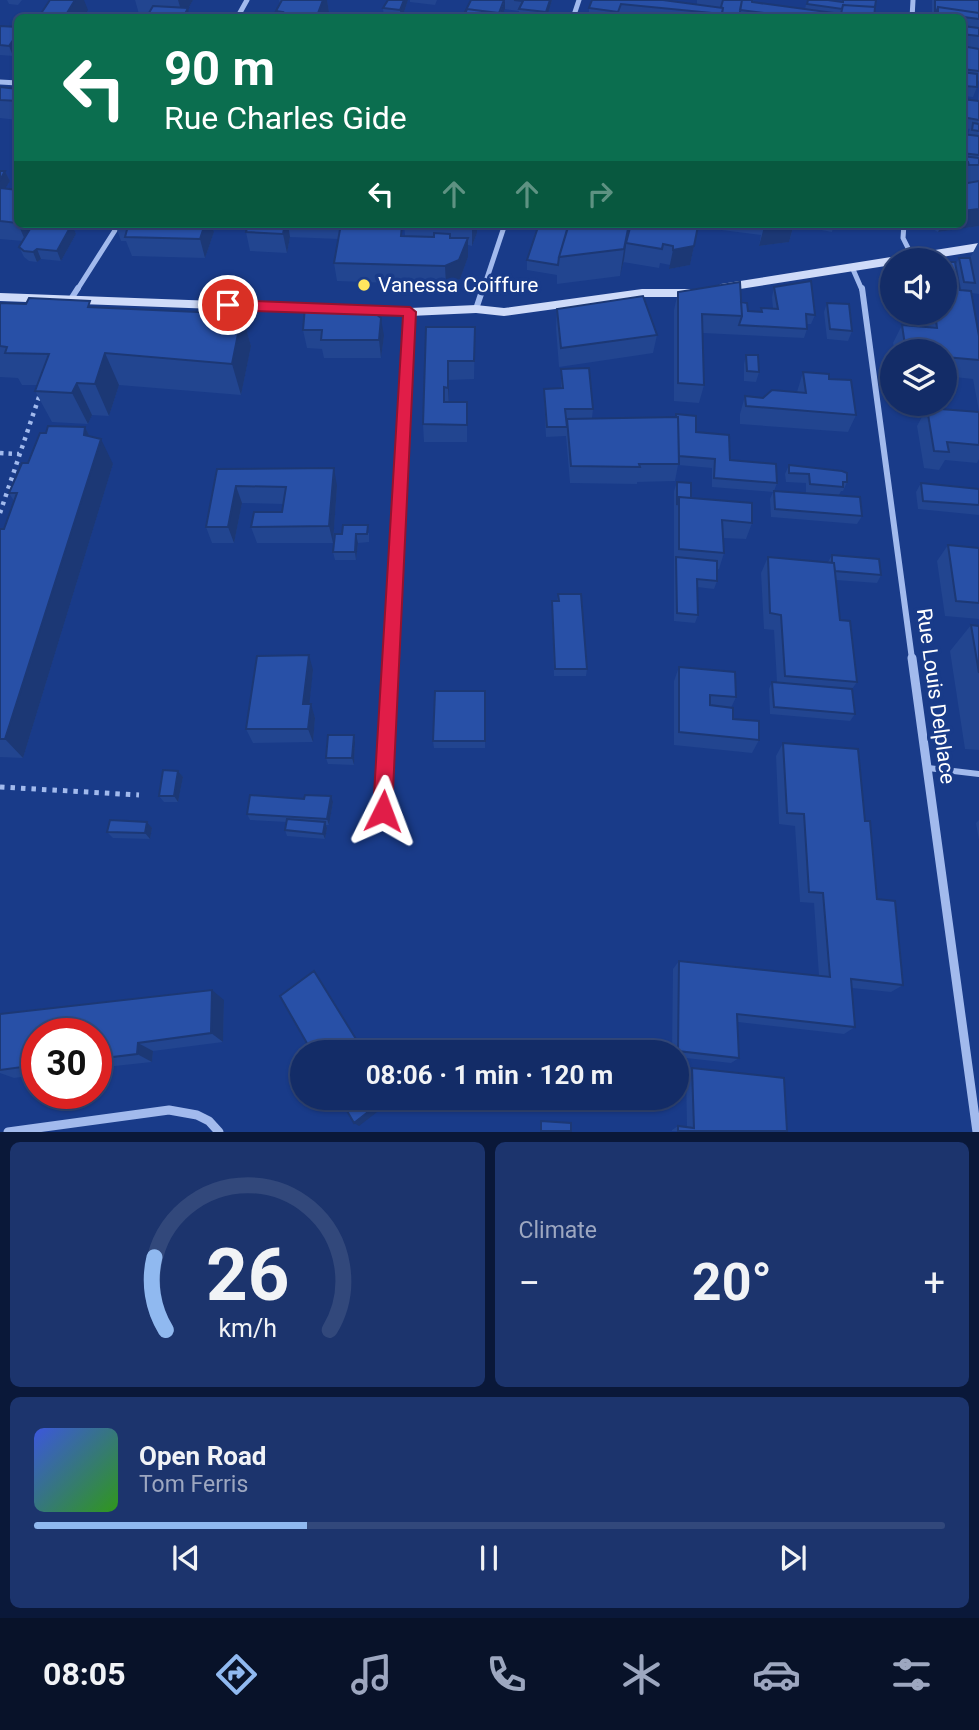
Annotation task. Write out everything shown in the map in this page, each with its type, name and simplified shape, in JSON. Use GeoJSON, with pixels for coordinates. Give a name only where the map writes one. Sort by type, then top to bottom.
{"type":"FeatureCollection","features":[{"type":"Feature","properties":{"kind":"street"},"geometry":{"type":"LineString","coordinates":[[71,299],[115,228]]}},
{"type":"Feature","properties":{"kind":"street"},"geometry":{"type":"LineString","coordinates":[[476,309],[504,228]]}},
{"type":"Feature","properties":{"kind":"street"},"geometry":{"type":"LineString","coordinates":[[904,228],[903,238],[908,248]]}},
{"type":"Feature","properties":{"kind":"street"},"geometry":{"type":"LineString","coordinates":[[957,251],[979,247]]}},
{"type":"Feature","properties":{"kind":"street"},"geometry":{"type":"LineString","coordinates":[[342,309],[410,312],[476,309],[526,311],[642,293],[695,293],[880,263]]}},
{"type":"Feature","properties":{"kind":"street","name":"Rue Louis Delplace"},"geometry":{"type":"LineString","coordinates":[[852,267],[861,284],[975,1083],[977,1132]]}},
{"type":"Feature","properties":{"kind":"street"},"geometry":{"type":"LineString","coordinates":[[0,297],[328,309]]}},
{"type":"Feature","properties":{"kind":"street"},"geometry":{"type":"LineString","coordinates":[[383,811],[410,312]]}},
{"type":"Feature","properties":{"kind":"street"},"geometry":{"type":"LineString","coordinates":[[8,1132],[169,1110],[202,1116],[219,1132]]}},
{"type":"Feature","properties":{"kind":"lane"},"geometry":{"type":"LineString","coordinates":[[928,768],[979,774]]}},
{"type":"Feature","properties":{"kind":"path"},"geometry":{"type":"LineString","coordinates":[[0,513],[43,386]]}},
{"type":"Feature","properties":{"kind":"path"},"geometry":{"type":"LineString","coordinates":[[0,453],[19,454]]}},
{"type":"Feature","properties":{"kind":"path"},"geometry":{"type":"LineString","coordinates":[[0,787],[139,795]]}},
{"type":"Feature","properties":{"kind":"building"},"geometry":{"type":"Polygon","coordinates":[[[50,0],[75,0],[67,13],[80,14],[41,14],[50,0]]]}},
{"type":"Feature","properties":{"kind":"building"},"geometry":{"type":"Polygon","coordinates":[[[282,0],[323,0],[318,14],[282,14],[283,12],[276,11],[282,0]]]}},
{"type":"Feature","properties":{"kind":"building"},"geometry":{"type":"Polygon","coordinates":[[[388,0],[404,0],[400,10],[383,8],[388,0]]]}},
{"type":"Feature","properties":{"kind":"building"},"geometry":{"type":"Polygon","coordinates":[[[471,0],[504,0],[499,13],[467,9],[464,14],[471,0]]]}},
{"type":"Feature","properties":{"kind":"building"},"geometry":{"type":"Polygon","coordinates":[[[514,0],[550,0],[546,12],[519,9],[523,1],[514,0]]]}},
{"type":"Feature","properties":{"kind":"building"},"geometry":{"type":"Polygon","coordinates":[[[592,0],[663,0],[723,8],[722,14],[621,4],[618,12],[589,8],[592,0]]]}},
{"type":"Feature","properties":{"kind":"building"},"geometry":{"type":"Polygon","coordinates":[[[723,0],[742,0],[740,14],[722,14],[723,0]]]}},
{"type":"Feature","properties":{"kind":"building"},"geometry":{"type":"Polygon","coordinates":[[[742,0],[752,0],[841,14],[771,14],[740,10],[742,0]]]}},
{"type":"Feature","properties":{"kind":"building"},"geometry":{"type":"Polygon","coordinates":[[[808,0],[876,0],[875,7],[843,5],[842,9],[807,4],[808,0]]]}},
{"type":"Feature","properties":{"kind":"building"},"geometry":{"type":"Polygon","coordinates":[[[935,0],[979,0],[979,13],[938,7],[935,14],[935,0]]]}},
{"type":"Feature","properties":{"kind":"building"},"geometry":{"type":"Polygon","coordinates":[[[843,5],[875,7],[874,14],[841,14],[843,5]]]}},
{"type":"Feature","properties":{"kind":"building"},"geometry":{"type":"Polygon","coordinates":[[[153,6],[188,8],[185,14],[148,14],[153,6]]]}},
{"type":"Feature","properties":{"kind":"building"},"geometry":{"type":"Polygon","coordinates":[[[938,7],[979,13],[979,19],[966,17],[966,14],[938,14],[938,7]]]}},
{"type":"Feature","properties":{"kind":"building"},"geometry":{"type":"Polygon","coordinates":[[[467,9],[504,14],[465,14],[467,9]]]}},
{"type":"Feature","properties":{"kind":"building"},"geometry":{"type":"Polygon","coordinates":[[[0,26],[14,27],[14,39],[9,46],[0,45],[0,26]]]}},
{"type":"Feature","properties":{"kind":"building"},"geometry":{"type":"Polygon","coordinates":[[[966,26],[979,28],[979,36],[966,34],[966,26]]]}},
{"type":"Feature","properties":{"kind":"building"},"geometry":{"type":"Polygon","coordinates":[[[966,47],[979,49],[979,71],[966,69],[966,47]]]}},
{"type":"Feature","properties":{"kind":"building"},"geometry":{"type":"Polygon","coordinates":[[[966,73],[977,74],[977,87],[966,86],[966,73]]]}},
{"type":"Feature","properties":{"kind":"building"},"geometry":{"type":"Polygon","coordinates":[[[0,87],[14,89],[14,101],[0,100],[0,87]]]}},
{"type":"Feature","properties":{"kind":"building"},"geometry":{"type":"Polygon","coordinates":[[[966,99],[979,101],[979,120],[966,118],[966,99]]]}},
{"type":"Feature","properties":{"kind":"building"},"geometry":{"type":"Polygon","coordinates":[[[973,123],[979,124],[979,131],[972,130],[973,123]]]}},
{"type":"Feature","properties":{"kind":"building"},"geometry":{"type":"Polygon","coordinates":[[[966,134],[979,136],[979,155],[966,153],[966,134]]]}},
{"type":"Feature","properties":{"kind":"building"},"geometry":{"type":"Polygon","coordinates":[[[966,156],[979,158],[979,165],[969,165],[966,156]]]}},
{"type":"Feature","properties":{"kind":"building"},"geometry":{"type":"Polygon","coordinates":[[[979,181],[979,209],[966,211],[966,183],[979,181]]]}},
{"type":"Feature","properties":{"kind":"building"},"geometry":{"type":"Polygon","coordinates":[[[0,188],[14,190],[14,223],[0,221],[0,188]]]}},
{"type":"Feature","properties":{"kind":"building"},"geometry":{"type":"Polygon","coordinates":[[[31,228],[70,228],[57,251],[37,249],[33,252],[19,247],[31,228]]]}},
{"type":"Feature","properties":{"kind":"building"},"geometry":{"type":"Polygon","coordinates":[[[127,228],[204,228],[200,239],[125,237],[127,228]]]}},
{"type":"Feature","properties":{"kind":"building"},"geometry":{"type":"Polygon","coordinates":[[[247,228],[284,228],[283,234],[246,232],[247,228]]]}},
{"type":"Feature","properties":{"kind":"building"},"geometry":{"type":"Polygon","coordinates":[[[340,228],[402,228],[401,236],[434,237],[434,233],[450,234],[450,238],[468,238],[459,260],[445,266],[334,263],[340,228]]]}},
{"type":"Feature","properties":{"kind":"building"},"geometry":{"type":"Polygon","coordinates":[[[538,228],[567,228],[558,265],[527,260],[538,228]]]}},
{"type":"Feature","properties":{"kind":"building"},"geometry":{"type":"Polygon","coordinates":[[[568,228],[628,228],[624,249],[559,257],[568,228]]]}},
{"type":"Feature","properties":{"kind":"building"},"geometry":{"type":"Polygon","coordinates":[[[630,228],[698,228],[694,246],[673,250],[673,246],[663,244],[662,249],[626,243],[630,228]]]}},
{"type":"Feature","properties":{"kind":"building"},"geometry":{"type":"Polygon","coordinates":[[[959,258],[970,258],[975,283],[964,282],[959,258]]]}},
{"type":"Feature","properties":{"kind":"building"},"geometry":{"type":"Polygon","coordinates":[[[957,273],[960,290],[971,291],[979,336],[979,360],[957,358],[957,339],[904,339],[902,325],[937,328],[937,325],[957,325],[957,273]]]}},
{"type":"Feature","properties":{"kind":"building"},"geometry":{"type":"Polygon","coordinates":[[[811,281],[815,315],[806,314],[807,329],[739,325],[742,316],[741,302],[747,303],[748,311],[762,312],[761,308],[778,309],[774,287],[811,281]]]}},
{"type":"Feature","properties":{"kind":"building"},"geometry":{"type":"Polygon","coordinates":[[[740,282],[742,316],[702,314],[704,385],[678,383],[678,292],[740,282]]]}},
{"type":"Feature","properties":{"kind":"building"},"geometry":{"type":"Polygon","coordinates":[[[643,296],[657,335],[561,348],[557,309],[643,296]]]}},
{"type":"Feature","properties":{"kind":"building"},"geometry":{"type":"Polygon","coordinates":[[[29,298],[90,301],[88,307],[242,314],[232,364],[105,353],[95,384],[77,383],[72,393],[35,391],[49,354],[5,353],[7,347],[0,346],[0,303],[26,304],[29,298]]]}},
{"type":"Feature","properties":{"kind":"building"},"geometry":{"type":"Polygon","coordinates":[[[827,303],[849,304],[852,331],[830,329],[827,303]]]}},
{"type":"Feature","properties":{"kind":"building"},"geometry":{"type":"Polygon","coordinates":[[[305,307],[371,310],[381,318],[379,340],[321,340],[322,330],[303,330],[305,307]]]}},
{"type":"Feature","properties":{"kind":"building"},"geometry":{"type":"Polygon","coordinates":[[[426,327],[475,327],[474,361],[448,361],[448,388],[444,387],[444,402],[467,402],[467,425],[423,424],[426,327]]]}},
{"type":"Feature","properties":{"kind":"building"},"geometry":{"type":"Polygon","coordinates":[[[746,355],[758,355],[759,372],[747,371],[746,355]]]}},
{"type":"Feature","properties":{"kind":"building"},"geometry":{"type":"Polygon","coordinates":[[[589,368],[593,409],[565,409],[567,427],[547,427],[544,389],[563,388],[561,369],[589,368]]]}},
{"type":"Feature","properties":{"kind":"building"},"geometry":{"type":"Polygon","coordinates":[[[803,372],[829,374],[829,379],[851,380],[856,415],[746,406],[745,396],[763,398],[772,390],[806,393],[803,372]]]}},
{"type":"Feature","properties":{"kind":"building"},"geometry":{"type":"Polygon","coordinates":[[[957,410],[979,412],[979,445],[947,442],[949,452],[934,451],[928,416],[957,416],[957,410]]]}},
{"type":"Feature","properties":{"kind":"building"},"geometry":{"type":"Polygon","coordinates":[[[676,414],[696,416],[696,432],[729,435],[730,460],[776,464],[777,483],[714,478],[715,459],[679,456],[676,414]]]}},
{"type":"Feature","properties":{"kind":"building"},"geometry":{"type":"Polygon","coordinates":[[[678,417],[679,464],[639,464],[640,467],[571,466],[567,419],[678,417]]]}},
{"type":"Feature","properties":{"kind":"building"},"geometry":{"type":"Polygon","coordinates":[[[48,426],[85,427],[84,435],[101,439],[5,739],[0,739],[0,529],[4,529],[17,493],[9,493],[22,463],[28,463],[40,433],[46,433],[48,426]]]}},
{"type":"Feature","properties":{"kind":"building"},"geometry":{"type":"Polygon","coordinates":[[[789,465],[842,471],[847,473],[847,482],[843,482],[843,487],[810,484],[809,474],[789,473],[789,465]]]}},
{"type":"Feature","properties":{"kind":"building"},"geometry":{"type":"Polygon","coordinates":[[[334,468],[329,526],[251,527],[254,512],[282,512],[286,487],[236,486],[228,527],[206,527],[217,469],[334,468]]]}},
{"type":"Feature","properties":{"kind":"building"},"geometry":{"type":"Polygon","coordinates":[[[677,482],[691,483],[691,498],[679,497],[677,505],[677,482]]]}},
{"type":"Feature","properties":{"kind":"building"},"geometry":{"type":"Polygon","coordinates":[[[921,483],[979,489],[979,505],[923,501],[921,483]]]}},
{"type":"Feature","properties":{"kind":"building"},"geometry":{"type":"Polygon","coordinates":[[[774,491],[860,497],[862,516],[775,509],[774,491]]]}},
{"type":"Feature","properties":{"kind":"building"},"geometry":{"type":"Polygon","coordinates":[[[679,497],[752,503],[752,523],[722,520],[724,553],[679,549],[679,497]]]}},
{"type":"Feature","properties":{"kind":"building"},"geometry":{"type":"Polygon","coordinates":[[[343,525],[368,525],[367,534],[356,534],[355,552],[333,552],[335,534],[342,534],[343,525]]]}},
{"type":"Feature","properties":{"kind":"building"},"geometry":{"type":"Polygon","coordinates":[[[948,545],[979,548],[979,603],[956,601],[948,545]]]}},
{"type":"Feature","properties":{"kind":"building"},"geometry":{"type":"Polygon","coordinates":[[[832,555],[879,559],[881,575],[835,571],[832,555]]]}},
{"type":"Feature","properties":{"kind":"building"},"geometry":{"type":"Polygon","coordinates":[[[676,557],[717,561],[717,581],[697,579],[698,615],[677,613],[676,557]]]}},
{"type":"Feature","properties":{"kind":"building"},"geometry":{"type":"Polygon","coordinates":[[[768,557],[834,563],[840,620],[850,621],[857,682],[785,676],[781,615],[770,613],[768,557]]]}},
{"type":"Feature","properties":{"kind":"building"},"geometry":{"type":"Polygon","coordinates":[[[558,594],[581,594],[587,669],[555,669],[552,601],[559,601],[558,594]]]}},
{"type":"Feature","properties":{"kind":"building"},"geometry":{"type":"Polygon","coordinates":[[[971,625],[979,626],[979,673],[971,625]]]}},
{"type":"Feature","properties":{"kind":"building"},"geometry":{"type":"Polygon","coordinates":[[[309,655],[303,704],[311,704],[308,729],[246,729],[257,656],[309,655]]]}},
{"type":"Feature","properties":{"kind":"building"},"geometry":{"type":"Polygon","coordinates":[[[679,667],[735,672],[736,697],[710,695],[710,705],[733,708],[733,719],[759,721],[759,740],[679,732],[679,667]]]}},
{"type":"Feature","properties":{"kind":"building"},"geometry":{"type":"Polygon","coordinates":[[[772,682],[852,689],[855,714],[774,707],[772,682]]]}},
{"type":"Feature","properties":{"kind":"building"},"geometry":{"type":"Polygon","coordinates":[[[435,691],[485,691],[485,741],[433,741],[435,691]]]}},
{"type":"Feature","properties":{"kind":"building"},"geometry":{"type":"Polygon","coordinates":[[[328,735],[354,735],[352,758],[326,758],[328,735]]]}},
{"type":"Feature","properties":{"kind":"building"},"geometry":{"type":"Polygon","coordinates":[[[783,743],[858,749],[865,821],[870,821],[877,899],[895,901],[903,985],[851,979],[855,1027],[737,1014],[739,1058],[689,1052],[689,1040],[678,1040],[679,961],[830,977],[823,893],[809,892],[804,814],[787,813],[783,743]]]}},
{"type":"Feature","properties":{"kind":"building"},"geometry":{"type":"Polygon","coordinates":[[[163,770],[178,771],[174,796],[159,796],[163,770]]]}},
{"type":"Feature","properties":{"kind":"building"},"geometry":{"type":"Polygon","coordinates":[[[250,795],[304,799],[305,795],[331,796],[327,819],[247,814],[250,795]]]}},
{"type":"Feature","properties":{"kind":"building"},"geometry":{"type":"Polygon","coordinates":[[[287,819],[325,822],[323,834],[285,830],[287,819]]]}},
{"type":"Feature","properties":{"kind":"building"},"geometry":{"type":"Polygon","coordinates":[[[110,820],[147,822],[145,833],[107,832],[110,820]]]}},
{"type":"Feature","properties":{"kind":"building"},"geometry":{"type":"Polygon","coordinates":[[[314,971],[357,1040],[305,1040],[280,996],[314,971]]]}},
{"type":"Feature","properties":{"kind":"building"},"geometry":{"type":"Polygon","coordinates":[[[212,990],[211,1033],[138,1043],[137,1054],[112,1057],[112,1018],[21,1018],[21,1067],[0,1070],[0,1014],[212,990]]]}},
{"type":"Feature","properties":{"kind":"building"},"geometry":{"type":"Polygon","coordinates":[[[692,1068],[784,1078],[787,1131],[678,1131],[678,1126],[694,1128],[692,1068]]]}},
{"type":"Feature","properties":{"kind":"building"},"geometry":{"type":"Polygon","coordinates":[[[346,1110],[370,1110],[354,1123],[346,1110]]]}},
{"type":"Feature","properties":{"kind":"building"},"geometry":{"type":"Polygon","coordinates":[[[541,1121],[571,1123],[571,1131],[541,1131],[541,1121]]]}},
{"type":"Feature","properties":{"kind":"place","name":"Vanessa Coiffure"},"geometry":{"type":"Point","coordinates":[364,285]}},
{"type":"Feature","properties":{"kind":"route"},"geometry":{"type":"LineString","coordinates":[[228,305],[410,312],[383,811]]}}]}
